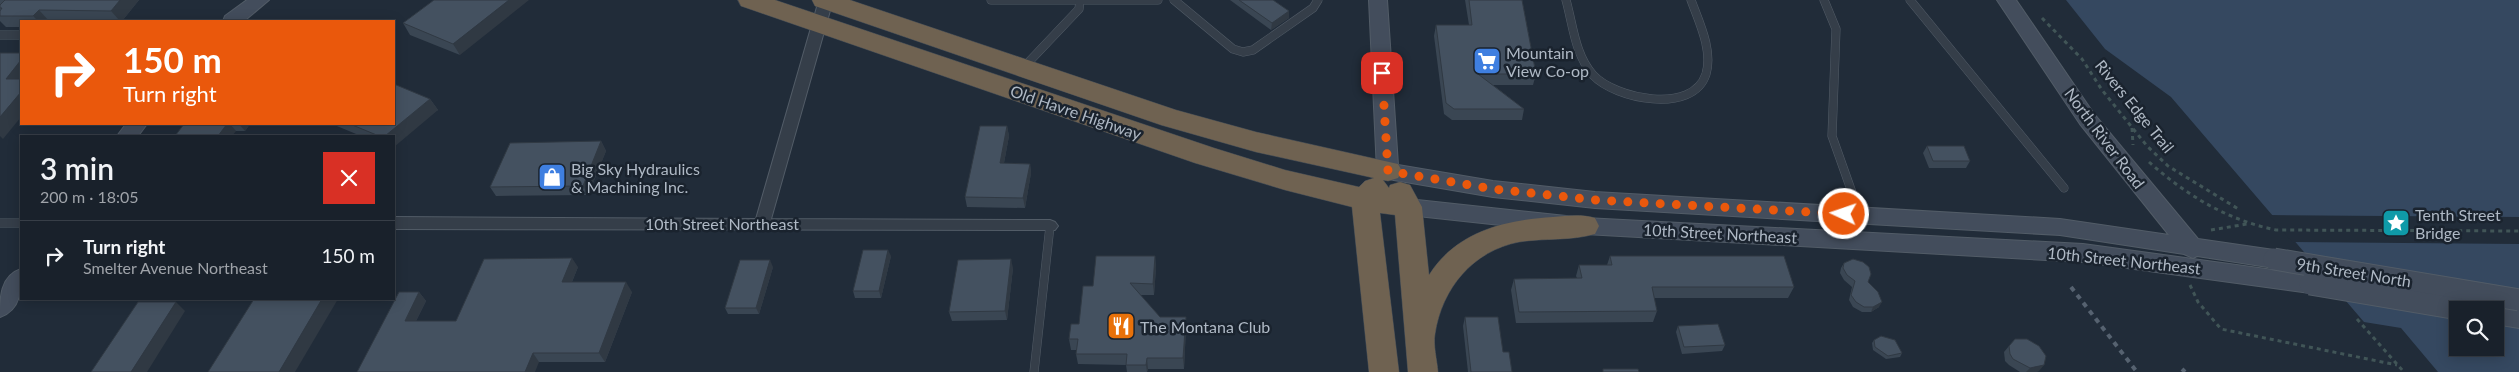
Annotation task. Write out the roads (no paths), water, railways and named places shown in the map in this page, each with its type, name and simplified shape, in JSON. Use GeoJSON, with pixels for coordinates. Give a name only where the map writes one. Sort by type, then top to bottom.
{"type":"FeatureCollection","features":[{"type":"Feature","properties":{"kind":"highway","name":"Old Havre Highway"},"geometry":{"type":"LineString","coordinates":[[750,0],[824,6],[1023,68],[1170,118],[1256,142],[1388,171]]}},
{"type":"Feature","properties":{"kind":"highway","name":"Old Havre Highway"},"geometry":{"type":"LineString","coordinates":[[824,6],[1153,138],[1291,181],[1365,200],[1408,207]]}},
{"type":"Feature","properties":{"kind":"highway"},"geometry":{"type":"LineString","coordinates":[[1384,372],[1365,200],[1388,171],[1408,207],[1423,372]]}},
{"type":"Feature","properties":{"kind":"highway"},"geometry":{"type":"LineString","coordinates":[[1419,337],[1435,291],[1444,274],[1472,248],[1488,239],[1509,232],[1585,226]]}},
{"type":"Feature","properties":{"kind":"main road"},"geometry":{"type":"LineString","coordinates":[[233,20],[260,0]]}},
{"type":"Feature","properties":{"kind":"main road"},"geometry":{"type":"LineString","coordinates":[[1378,0],[1388,171]]}},
{"type":"Feature","properties":{"kind":"main road","name":"North River Road"},"geometry":{"type":"LineString","coordinates":[[2006,0],[2087,119],[2211,270]]}},
{"type":"Feature","properties":{"kind":"main road","name":"10th Street Northeast"},"geometry":{"type":"LineString","coordinates":[[1388,171],[1493,189],[1595,200],[2060,227],[2188,244]]}},
{"type":"Feature","properties":{"kind":"main road","name":"10th Street Northeast"},"geometry":{"type":"LineString","coordinates":[[1408,207],[1585,226],[2083,253],[2211,270]]}},
{"type":"Feature","properties":{"kind":"main road","name":"9th Street North"},"geometry":{"type":"LineString","coordinates":[[2188,244],[2519,300]]}},
{"type":"Feature","properties":{"kind":"main road","name":"9th Street North"},"geometry":{"type":"LineString","coordinates":[[2211,270],[2310,284],[2449,307]]}},
{"type":"Feature","properties":{"kind":"main road"},"geometry":{"type":"LineString","coordinates":[[0,308],[20,279]]}},
{"type":"Feature","properties":{"kind":"main road"},"geometry":{"type":"LineString","coordinates":[[2504,316],[2519,319]]}},
{"type":"Feature","properties":{"kind":"street"},"geometry":{"type":"LineString","coordinates":[[762,223],[824,6]]}},
{"type":"Feature","properties":{"kind":"street","name":"10th Street Northeast"},"geometry":{"type":"LineString","coordinates":[[395,223],[762,223],[1050,226]]}},
{"type":"Feature","properties":{"kind":"lane"},"geometry":{"type":"LineString","coordinates":[[991,0],[1158,0]]}},
{"type":"Feature","properties":{"kind":"lane"},"geometry":{"type":"LineString","coordinates":[[1023,68],[1079,9],[1080,0]]}},
{"type":"Feature","properties":{"kind":"lane"},"geometry":{"type":"LineString","coordinates":[[1174,0],[1233,49],[1243,52],[1253,50],[1313,8],[1318,0]]}},
{"type":"Feature","properties":{"kind":"lane"},"geometry":{"type":"LineString","coordinates":[[1566,0],[1582,59],[1593,74],[1611,87],[1631,96],[1657,99],[1677,97],[1698,87],[1706,74],[1707,52],[1691,0]]}},
{"type":"Feature","properties":{"kind":"lane"},"geometry":{"type":"LineString","coordinates":[[1824,0],[1836,29],[1832,136],[1860,215]]}},
{"type":"Feature","properties":{"kind":"lane"},"geometry":{"type":"LineString","coordinates":[[1910,0],[2064,188]]}},
{"type":"Feature","properties":{"kind":"lane"},"geometry":{"type":"LineString","coordinates":[[0,35],[20,35]]}},
{"type":"Feature","properties":{"kind":"lane"},"geometry":{"type":"LineString","coordinates":[[0,223],[20,223]]}},
{"type":"Feature","properties":{"kind":"lane"},"geometry":{"type":"LineString","coordinates":[[1034,372],[1050,226]]}},
{"type":"Feature","properties":{"kind":"water"},"geometry":{"type":"Polygon","coordinates":[[[2066,0],[2519,0],[2519,372],[2438,372],[2401,328],[2364,322],[2171,97],[2105,49],[2066,0]]]}},
{"type":"Feature","properties":{"kind":"railway"},"geometry":{"type":"LineString","coordinates":[[2071,287],[2137,372]]}},
{"type":"Feature","properties":{"kind":"railway"},"geometry":{"type":"LineString","coordinates":[[2182,369],[2185,372]]}},
{"type":"Feature","properties":{"kind":"place","name":"Mountain View Co-op"},"geometry":{"type":"Point","coordinates":[1487,61]}},
{"type":"Feature","properties":{"kind":"place","name":"Big Sky Hydraulics & Machining Inc."},"geometry":{"type":"Point","coordinates":[552,177]}},
{"type":"Feature","properties":{"kind":"place","name":"Tenth Street Bridge"},"geometry":{"type":"Point","coordinates":[2396,223]}},
{"type":"Feature","properties":{"kind":"place","name":"The Montana Club"},"geometry":{"type":"Point","coordinates":[1121,326]}}]}
